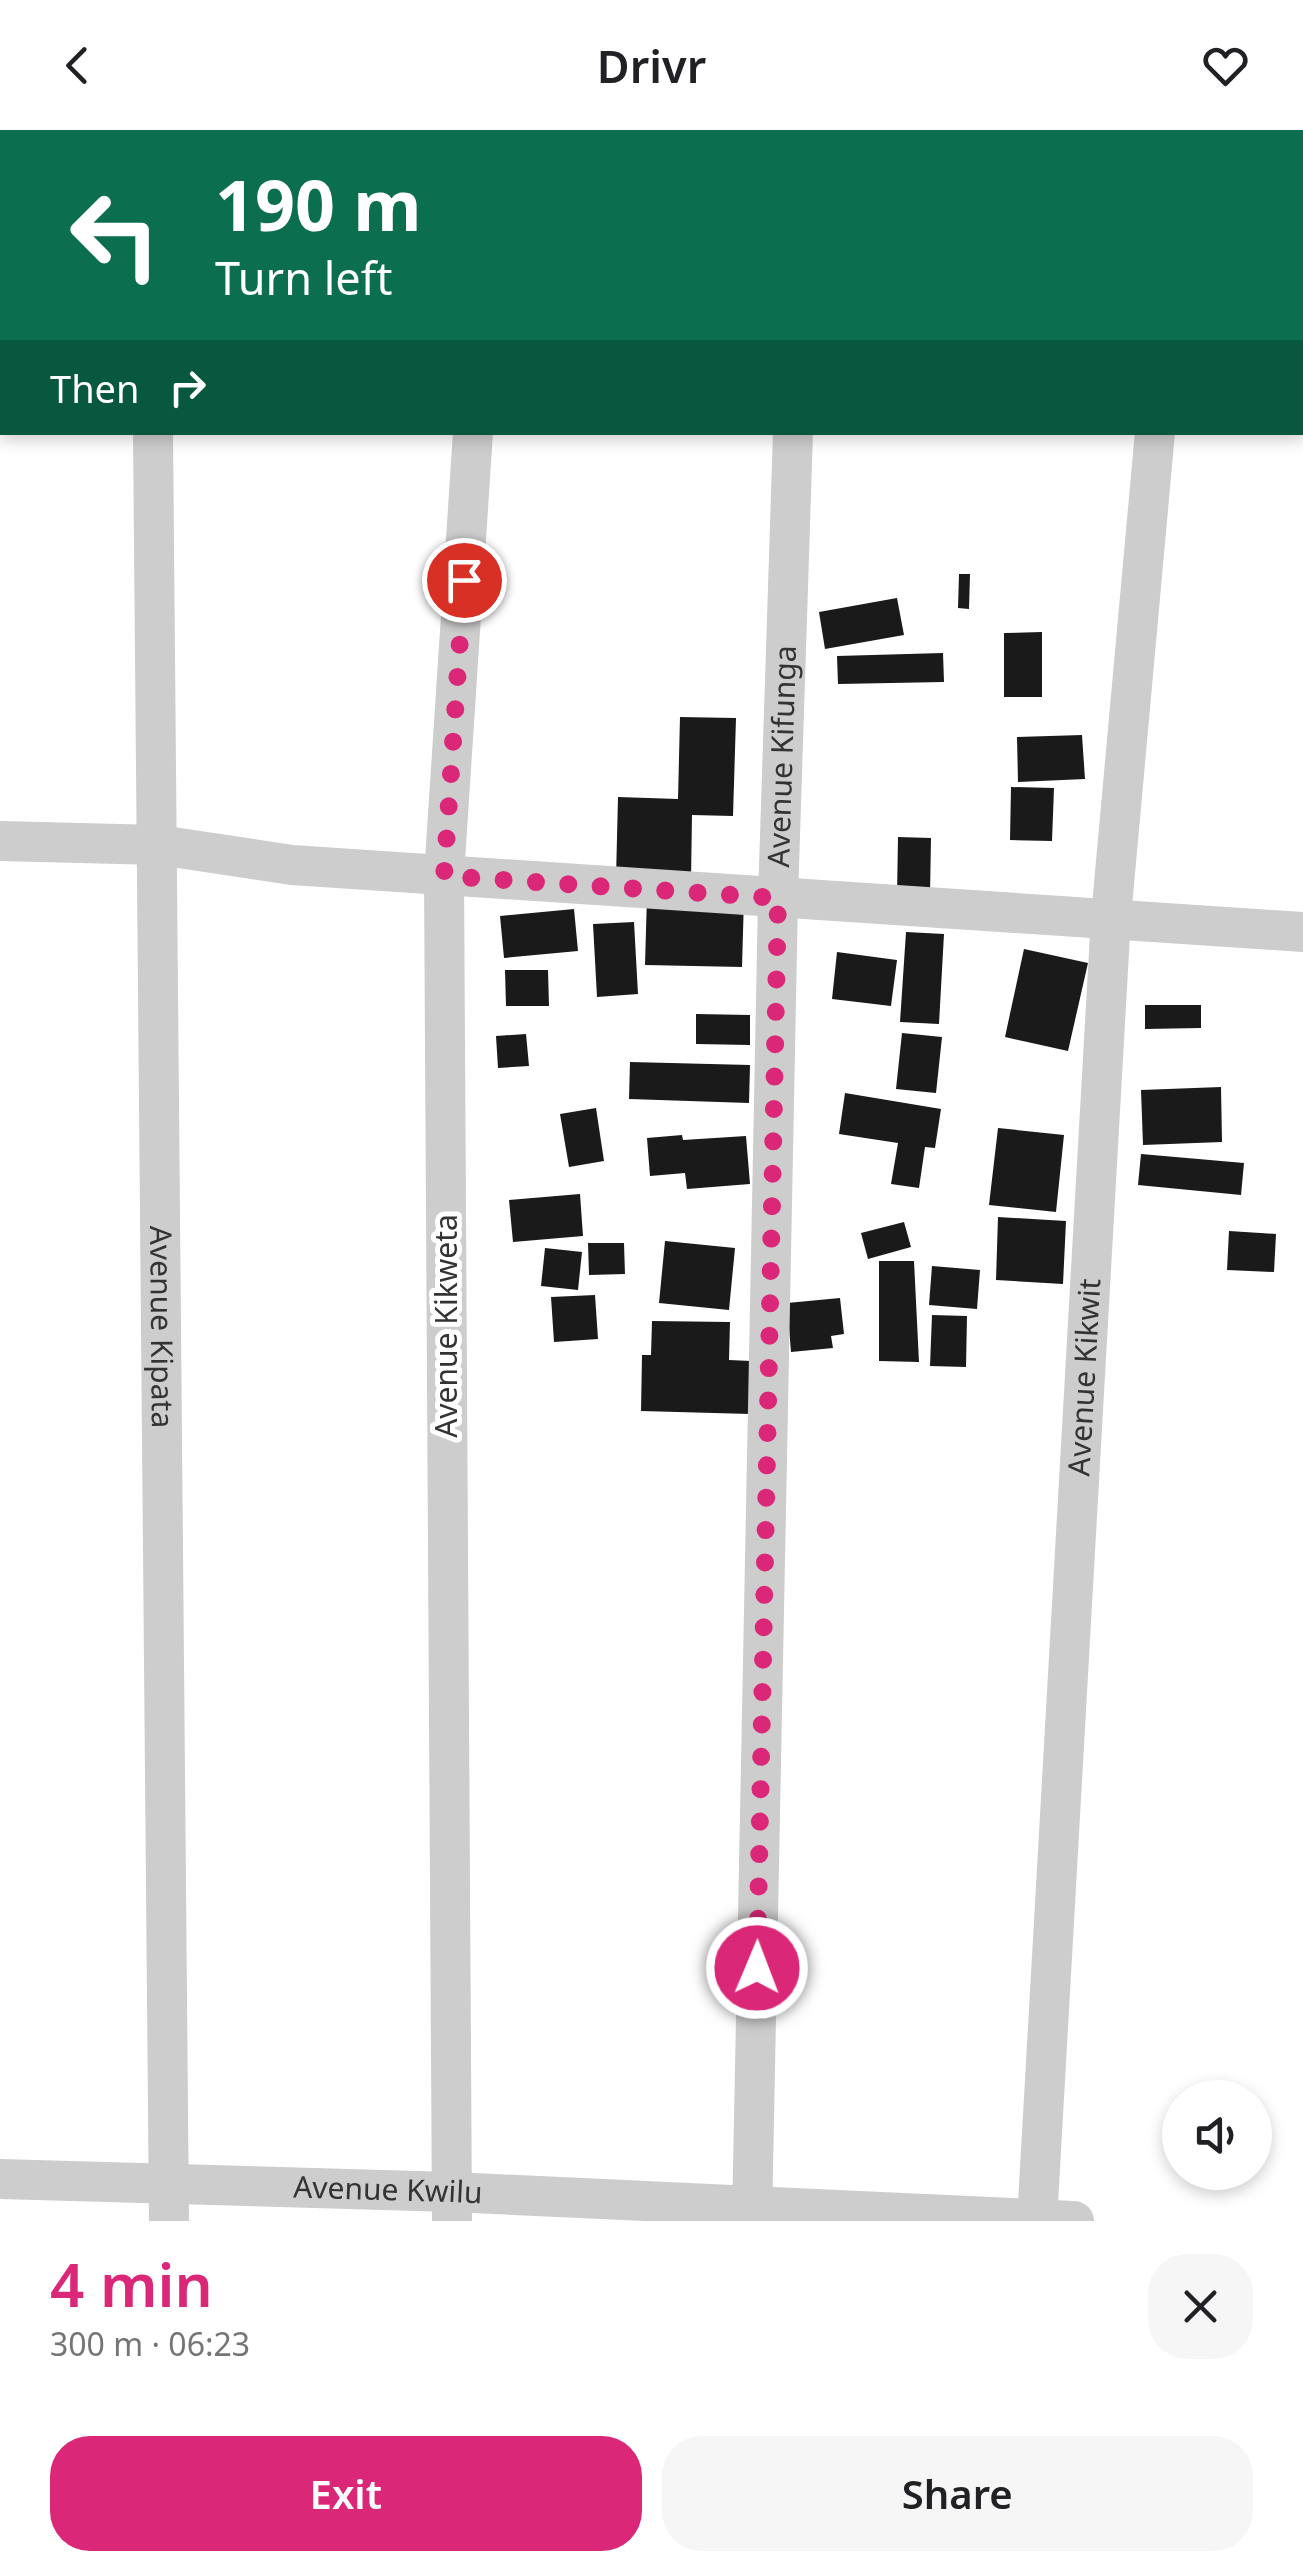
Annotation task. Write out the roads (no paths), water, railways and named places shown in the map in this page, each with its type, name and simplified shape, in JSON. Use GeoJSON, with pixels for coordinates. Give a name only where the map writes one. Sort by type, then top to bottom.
{"type":"FeatureCollection","features":[{"type":"Feature","properties":{"kind":"street","name":"Avenue Kipata"},"geometry":{"type":"LineString","coordinates":[[154,435],[170,2202]]}},
{"type":"Feature","properties":{"kind":"street","name":"Avenue Kikweta"},"geometry":{"type":"LineString","coordinates":[[452,2206],[444,876],[474,435]]}},
{"type":"Feature","properties":{"kind":"street","name":"Avenue Kifunga"},"geometry":{"type":"LineString","coordinates":[[752,2214],[778,898],[792,435]]}},
{"type":"Feature","properties":{"kind":"street","name":"Avenue Kikwit"},"geometry":{"type":"LineString","coordinates":[[1049,2220],[1111,917],[1155,435]]}},
{"type":"Feature","properties":{"kind":"street"},"geometry":{"type":"LineString","coordinates":[[0,841],[158,846],[292,865],[1303,932]]}},
{"type":"Feature","properties":{"kind":"street","name":"Avenue Kwilu"},"geometry":{"type":"LineString","coordinates":[[0,2179],[170,2202],[1049,2220]]}}]}
